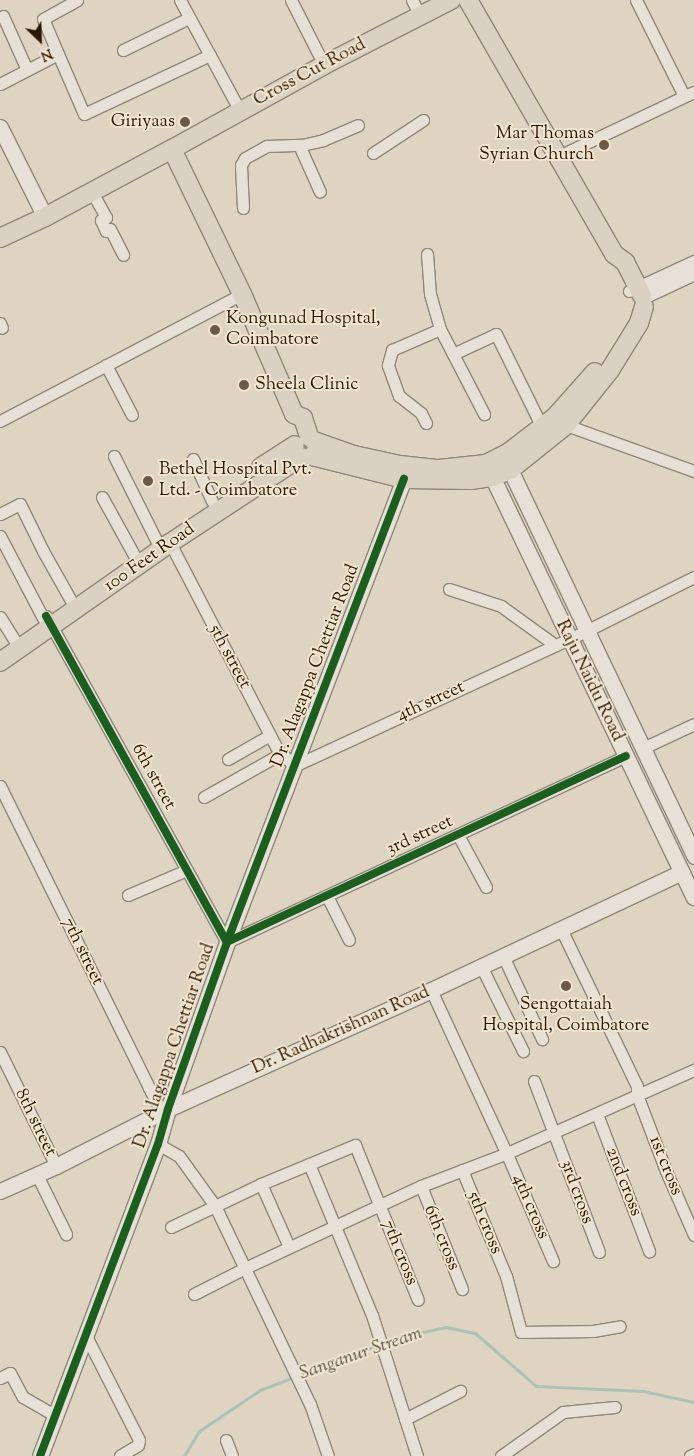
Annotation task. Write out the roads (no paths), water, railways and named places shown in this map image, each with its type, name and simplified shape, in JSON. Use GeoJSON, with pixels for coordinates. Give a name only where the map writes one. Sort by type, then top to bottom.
{"type":"FeatureCollection","features":[{"type":"Feature","properties":{"kind":"main road","name":"Cross Cut Road"},"geometry":{"type":"LineString","coordinates":[[0,238],[45,217],[172,150],[324,65],[416,8],[451,0]]}},
{"type":"Feature","properties":{"kind":"main road"},"geometry":{"type":"LineString","coordinates":[[305,446],[404,479],[471,480],[507,463],[566,425],[610,370],[639,323],[639,298],[615,266],[614,254],[471,1]]}},
{"type":"Feature","properties":{"kind":"main road"},"geometry":{"type":"LineString","coordinates":[[172,150],[242,294],[294,414],[303,418],[305,446]]}},
{"type":"Feature","properties":{"kind":"main road"},"geometry":{"type":"LineString","coordinates":[[507,463],[542,427],[555,417],[603,363],[639,298]]}},
{"type":"Feature","properties":{"kind":"main road"},"geometry":{"type":"LineString","coordinates":[[305,446],[400,465],[439,469],[490,470]]}},
{"type":"Feature","properties":{"kind":"main road","name":"100 Feet Road"},"geometry":{"type":"LineString","coordinates":[[47,620],[70,599],[134,555],[163,542],[212,501],[305,446]]}},
{"type":"Feature","properties":{"kind":"main road","name":"100 Feet Road"},"geometry":{"type":"LineString","coordinates":[[0,662],[11,645],[305,446]]}},
{"type":"Feature","properties":{"kind":"street"},"geometry":{"type":"LineString","coordinates":[[77,0],[43,19],[84,114],[210,55]]}},
{"type":"Feature","properties":{"kind":"street"},"geometry":{"type":"LineString","coordinates":[[180,0],[240,111]]}},
{"type":"Feature","properties":{"kind":"street"},"geometry":{"type":"LineString","coordinates":[[559,156],[689,94],[636,0]]}},
{"type":"Feature","properties":{"kind":"street"},"geometry":{"type":"LineString","coordinates":[[294,1],[324,65]]}},
{"type":"Feature","properties":{"kind":"street"},"geometry":{"type":"LineString","coordinates":[[3,16],[27,70]]}},
{"type":"Feature","properties":{"kind":"street"},"geometry":{"type":"LineString","coordinates":[[123,50],[189,18]]}},
{"type":"Feature","properties":{"kind":"street"},"geometry":{"type":"LineString","coordinates":[[0,84],[58,54]]}},
{"type":"Feature","properties":{"kind":"street"},"geometry":{"type":"LineString","coordinates":[[373,153],[423,120]]}},
{"type":"Feature","properties":{"kind":"street"},"geometry":{"type":"LineString","coordinates":[[244,208],[241,165],[244,158],[266,146],[299,146],[323,140],[358,126]]}},
{"type":"Feature","properties":{"kind":"street"},"geometry":{"type":"LineString","coordinates":[[0,127],[45,217]]}},
{"type":"Feature","properties":{"kind":"street"},"geometry":{"type":"LineString","coordinates":[[299,146],[320,192]]}},
{"type":"Feature","properties":{"kind":"street"},"geometry":{"type":"LineString","coordinates":[[92,192],[106,217],[101,220],[106,231],[110,229],[122,255]]}},
{"type":"Feature","properties":{"kind":"street"},"geometry":{"type":"LineString","coordinates":[[427,254],[430,294],[440,329],[484,414]]}},
{"type":"Feature","properties":{"kind":"street"},"geometry":{"type":"LineString","coordinates":[[639,298],[694,261]]}},
{"type":"Feature","properties":{"kind":"street"},"geometry":{"type":"LineString","coordinates":[[639,298],[694,272]]}},
{"type":"Feature","properties":{"kind":"street"},"geometry":{"type":"LineString","coordinates":[[639,298],[694,280]]}},
{"type":"Feature","properties":{"kind":"street"},"geometry":{"type":"LineString","coordinates":[[0,421],[242,294]]}},
{"type":"Feature","properties":{"kind":"street"},"geometry":{"type":"LineString","coordinates":[[426,423],[421,413],[399,396],[388,366],[392,350],[440,329]]}},
{"type":"Feature","properties":{"kind":"street"},"geometry":{"type":"LineString","coordinates":[[453,354],[496,334],[542,427]]}},
{"type":"Feature","properties":{"kind":"street"},"geometry":{"type":"LineString","coordinates":[[106,365],[132,415]]}},
{"type":"Feature","properties":{"kind":"street"},"geometry":{"type":"LineString","coordinates":[[566,425],[694,471]]}},
{"type":"Feature","properties":{"kind":"street","name":"5th street"},"geometry":{"type":"LineString","coordinates":[[114,456],[270,735],[282,753],[294,766]]}},
{"type":"Feature","properties":{"kind":"street"},"geometry":{"type":"LineString","coordinates":[[193,459],[212,501]]}},
{"type":"Feature","properties":{"kind":"street","name":"Raju Naidu Road"},"geometry":{"type":"LineString","coordinates":[[507,463],[694,856]]}},
{"type":"Feature","properties":{"kind":"street","name":"Raju Naidu Road"},"geometry":{"type":"LineString","coordinates":[[490,470],[562,642],[626,756],[694,897]]}},
{"type":"Feature","properties":{"kind":"street","name":"Dr. Alagappa Chettiar Road"},"geometry":{"type":"LineString","coordinates":[[40,1456],[158,1144],[168,1109],[227,942],[404,479]]}},
{"type":"Feature","properties":{"kind":"street"},"geometry":{"type":"LineString","coordinates":[[102,497],[134,555]]}},
{"type":"Feature","properties":{"kind":"street"},"geometry":{"type":"LineString","coordinates":[[0,514],[20,504],[70,599]]}},
{"type":"Feature","properties":{"kind":"street","name":"6th street"},"geometry":{"type":"LineString","coordinates":[[0,536],[227,942]]}},
{"type":"Feature","properties":{"kind":"street"},"geometry":{"type":"LineString","coordinates":[[586,630],[694,577]]}},
{"type":"Feature","properties":{"kind":"street"},"geometry":{"type":"LineString","coordinates":[[449,589],[501,606],[562,642]]}},
{"type":"Feature","properties":{"kind":"street"},"geometry":{"type":"LineString","coordinates":[[0,617],[11,645]]}},
{"type":"Feature","properties":{"kind":"street","name":"4th street"},"geometry":{"type":"LineString","coordinates":[[294,766],[586,630]]}},
{"type":"Feature","properties":{"kind":"street"},"geometry":{"type":"LineString","coordinates":[[643,748],[694,724]]}},
{"type":"Feature","properties":{"kind":"street"},"geometry":{"type":"LineString","coordinates":[[228,759],[270,735]]}},
{"type":"Feature","properties":{"kind":"street"},"geometry":{"type":"LineString","coordinates":[[204,798],[282,753]]}},
{"type":"Feature","properties":{"kind":"street","name":"3rd street"},"geometry":{"type":"LineString","coordinates":[[227,942],[626,756]]}},
{"type":"Feature","properties":{"kind":"street","name":"7th street"},"geometry":{"type":"LineString","coordinates":[[0,786],[149,1088],[162,1111],[168,1109]]}},
{"type":"Feature","properties":{"kind":"street"},"geometry":{"type":"LineString","coordinates":[[458,835],[486,887]]}},
{"type":"Feature","properties":{"kind":"street"},"geometry":{"type":"LineString","coordinates":[[128,895],[187,870]]}},
{"type":"Feature","properties":{"kind":"street","name":"Dr. Radhakrishnan Road"},"geometry":{"type":"LineString","coordinates":[[0,1191],[56,1166],[168,1109],[431,990],[682,872]]}},
{"type":"Feature","properties":{"kind":"street"},"geometry":{"type":"LineString","coordinates":[[327,896],[349,940]]}},
{"type":"Feature","properties":{"kind":"street","name":"1st cross"},"geometry":{"type":"LineString","coordinates":[[560,929],[626,1060],[637,1086],[637,1095],[666,1171],[694,1236]]}},
{"type":"Feature","properties":{"kind":"street"},"geometry":{"type":"LineString","coordinates":[[503,956],[542,1039]]}},
{"type":"Feature","properties":{"kind":"street"},"geometry":{"type":"LineString","coordinates":[[481,966],[523,1051]]}},
{"type":"Feature","properties":{"kind":"street","name":"4th cross"},"geometry":{"type":"LineString","coordinates":[[431,990],[506,1152],[553,1261]]}},
{"type":"Feature","properties":{"kind":"street","name":"8th street"},"geometry":{"type":"LineString","coordinates":[[0,1052],[56,1166]]}},
{"type":"Feature","properties":{"kind":"street"},"geometry":{"type":"LineString","coordinates":[[194,1294],[289,1247],[421,1186],[597,1114],[694,1070]]}},
{"type":"Feature","properties":{"kind":"street","name":"3rd cross"},"geometry":{"type":"LineString","coordinates":[[534,1081],[599,1252]]}},
{"type":"Feature","properties":{"kind":"street","name":"2nd cross"},"geometry":{"type":"LineString","coordinates":[[597,1114],[649,1251]]}},
{"type":"Feature","properties":{"kind":"street"},"geometry":{"type":"LineString","coordinates":[[158,1144],[179,1156],[215,1206],[310,1404],[328,1456]]}},
{"type":"Feature","properties":{"kind":"street","name":"7th cross"},"geometry":{"type":"LineString","coordinates":[[309,1164],[355,1145],[418,1300]]}},
{"type":"Feature","properties":{"kind":"street"},"geometry":{"type":"LineString","coordinates":[[171,1227],[261,1184],[309,1164],[337,1226],[376,1326],[417,1456]]}},
{"type":"Feature","properties":{"kind":"street","name":"5th cross"},"geometry":{"type":"LineString","coordinates":[[462,1170],[506,1276],[522,1332],[593,1331],[620,1326]]}},
{"type":"Feature","properties":{"kind":"street"},"geometry":{"type":"LineString","coordinates":[[37,1174],[66,1234]]}},
{"type":"Feature","properties":{"kind":"street"},"geometry":{"type":"LineString","coordinates":[[261,1184],[289,1247]]}},
{"type":"Feature","properties":{"kind":"street","name":"6th cross"},"geometry":{"type":"LineString","coordinates":[[421,1186],[462,1289]]}},
{"type":"Feature","properties":{"kind":"street"},"geometry":{"type":"LineString","coordinates":[[85,1334],[139,1440],[138,1445],[120,1456]]}},
{"type":"Feature","properties":{"kind":"street"},"geometry":{"type":"LineString","coordinates":[[0,1378],[10,1373],[22,1397],[54,1415]]}},
{"type":"Feature","properties":{"kind":"street"},"geometry":{"type":"LineString","coordinates":[[405,1419],[460,1391]]}},
{"type":"Feature","properties":{"kind":"street"},"geometry":{"type":"LineString","coordinates":[[501,1456],[563,1412],[615,1407]]}},
{"type":"Feature","properties":{"kind":"street"},"geometry":{"type":"LineString","coordinates":[[226,1440],[232,1456]]}},
{"type":"Feature","properties":{"kind":"street"},"geometry":{"type":"LineString","coordinates":[[690,1456],[694,1454]]}},
{"type":"Feature","properties":{"kind":"waterway","name":"Sanganur Stream"},"geometry":{"type":"LineString","coordinates":[[384,1343],[399,1337],[446,1327],[475,1333],[536,1386],[643,1391],[694,1402]]}},
{"type":"Feature","properties":{"kind":"waterway","name":"Sanganur Stream"},"geometry":{"type":"LineString","coordinates":[[299,1375],[378,1345]]}},
{"type":"Feature","properties":{"kind":"waterway","name":"Sanganur Stream"},"geometry":{"type":"LineString","coordinates":[[184,1456],[199,1431],[260,1390],[294,1377]]}},
{"type":"Feature","properties":{"kind":"place","name":"Giriyaas"},"geometry":{"type":"Point","coordinates":[185,122]}},
{"type":"Feature","properties":{"kind":"place","name":"Mar Thomas Syrian Church"},"geometry":{"type":"Point","coordinates":[604,145]}},
{"type":"Feature","properties":{"kind":"place","name":"Kongunad Hospital, Coimbatore"},"geometry":{"type":"Point","coordinates":[215,330]}},
{"type":"Feature","properties":{"kind":"place","name":"Sheela Clinic"},"geometry":{"type":"Point","coordinates":[244,385]}},
{"type":"Feature","properties":{"kind":"place","name":"Bethel Hospital Pvt. Ltd. - Coimbatore"},"geometry":{"type":"Point","coordinates":[148,481]}},
{"type":"Feature","properties":{"kind":"place","name":"Sengottaiah Hospital, Coimbatore"},"geometry":{"type":"Point","coordinates":[566,986]}}]}
